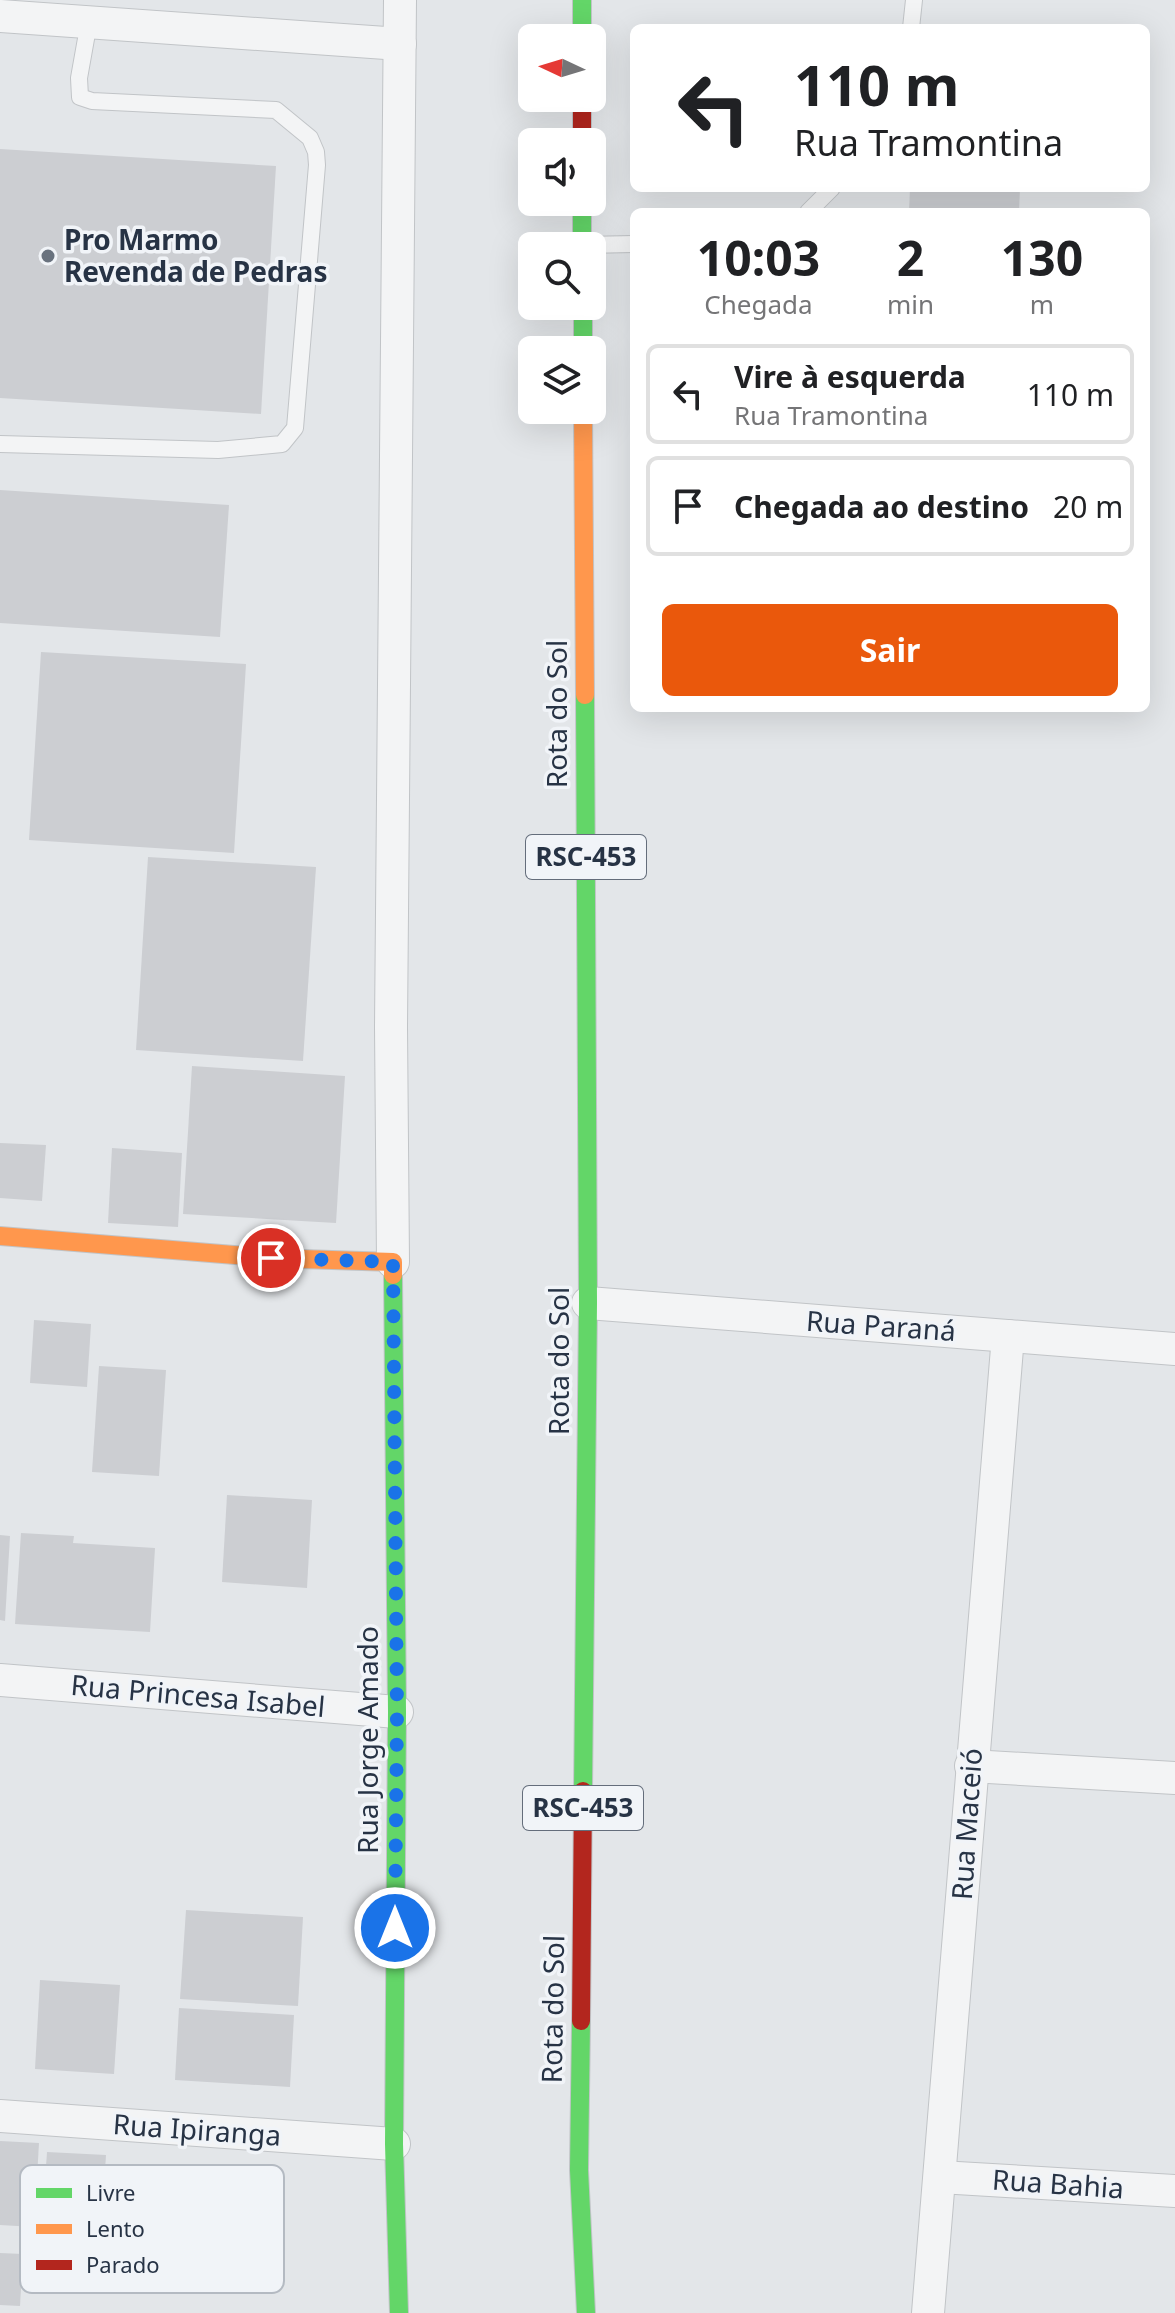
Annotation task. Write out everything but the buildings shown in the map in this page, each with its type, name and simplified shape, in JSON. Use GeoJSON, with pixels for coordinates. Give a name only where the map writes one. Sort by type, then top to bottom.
{"type":"FeatureCollection","features":[{"type":"Feature","properties":{"kind":"main road"},"geometry":{"type":"LineString","coordinates":[[582,0],[582,24]]}},
{"type":"Feature","properties":{"kind":"main road","name":"Rota do Sol"},"geometry":{"type":"LineString","coordinates":[[583,424],[588,1303],[579,2170],[586,2313]]}},
{"type":"Feature","properties":{"kind":"main road"},"geometry":{"type":"LineString","coordinates":[[0,1236],[271,1258],[393,1262]]}},
{"type":"Feature","properties":{"kind":"main road","name":"Rua Jorge Amado"},"geometry":{"type":"LineString","coordinates":[[393,1262],[397,1712],[394,2144],[399,2313]]}},
{"type":"Feature","properties":{"kind":"street"},"geometry":{"type":"LineString","coordinates":[[393,1262],[391,1027],[400,0]]}},
{"type":"Feature","properties":{"kind":"street"},"geometry":{"type":"LineString","coordinates":[[0,16],[400,44]]}},
{"type":"Feature","properties":{"kind":"street","name":"Rua Paraná"},"geometry":{"type":"LineString","coordinates":[[588,1303],[1175,1349]]}},
{"type":"Feature","properties":{"kind":"street","name":"Rua Maceió"},"geometry":{"type":"LineString","coordinates":[[928,2313],[1008,1336]]}},
{"type":"Feature","properties":{"kind":"street","name":"Rua Princesa Isabel"},"geometry":{"type":"LineString","coordinates":[[0,1680],[397,1712]]}},
{"type":"Feature","properties":{"kind":"street"},"geometry":{"type":"LineString","coordinates":[[971,1766],[1175,1778]]}},
{"type":"Feature","properties":{"kind":"street","name":"Rua Ipiranga"},"geometry":{"type":"LineString","coordinates":[[0,2116],[394,2144]]}},
{"type":"Feature","properties":{"kind":"street","name":"Rua Bahia"},"geometry":{"type":"LineString","coordinates":[[940,2177],[1175,2191]]}},
{"type":"Feature","properties":{"kind":"lane"},"geometry":{"type":"LineString","coordinates":[[911,24],[914,0]]}},
{"type":"Feature","properties":{"kind":"lane"},"geometry":{"type":"LineString","coordinates":[[0,444],[218,450],[282,444],[295,428],[317,165],[310,138],[276,110],[92,101],[80,97],[79,78],[89,22]]}},
{"type":"Feature","properties":{"kind":"lane"},"geometry":{"type":"LineString","coordinates":[[812,208],[828,192]]}},
{"type":"Feature","properties":{"kind":"lane"},"geometry":{"type":"LineString","coordinates":[[606,245],[630,244]]}},
{"type":"Feature","properties":{"kind":"traffic: fast"},"geometry":{"type":"LineString","coordinates":[[582,0],[582,24]]}},
{"type":"Feature","properties":{"kind":"traffic: fast"},"geometry":{"type":"LineString","coordinates":[[582,216],[582,232]]}},
{"type":"Feature","properties":{"kind":"traffic: fast"},"geometry":{"type":"LineString","coordinates":[[583,320],[583,336]]}},
{"type":"Feature","properties":{"kind":"traffic: fast"},"geometry":{"type":"LineString","coordinates":[[583,1791],[588,1303],[585,695]]}},
{"type":"Feature","properties":{"kind":"traffic: fast"},"geometry":{"type":"LineString","coordinates":[[393,1275],[397,1712],[394,2144],[399,2313]]}},
{"type":"Feature","properties":{"kind":"traffic: fast"},"geometry":{"type":"LineString","coordinates":[[581,2021],[579,2170],[586,2313]]}},
{"type":"Feature","properties":{"kind":"traffic: slow"},"geometry":{"type":"LineString","coordinates":[[583,424],[585,695]]}},
{"type":"Feature","properties":{"kind":"traffic: slow"},"geometry":{"type":"LineString","coordinates":[[0,1236],[271,1258],[393,1262],[393,1275]]}},
{"type":"Feature","properties":{"kind":"traffic: jam"},"geometry":{"type":"LineString","coordinates":[[582,112],[582,128]]}},
{"type":"Feature","properties":{"kind":"traffic: jam"},"geometry":{"type":"LineString","coordinates":[[581,2021],[583,1791]]}},
{"type":"Feature","properties":{"kind":"place","name":"Pro Marmo Revenda de Pedras"},"geometry":{"type":"Point","coordinates":[48,256]}},
{"type":"Feature","properties":{"kind":"route"},"geometry":{"type":"LineString","coordinates":[[271,1258],[393,1262],[397,1712],[395,1928]]}}]}
